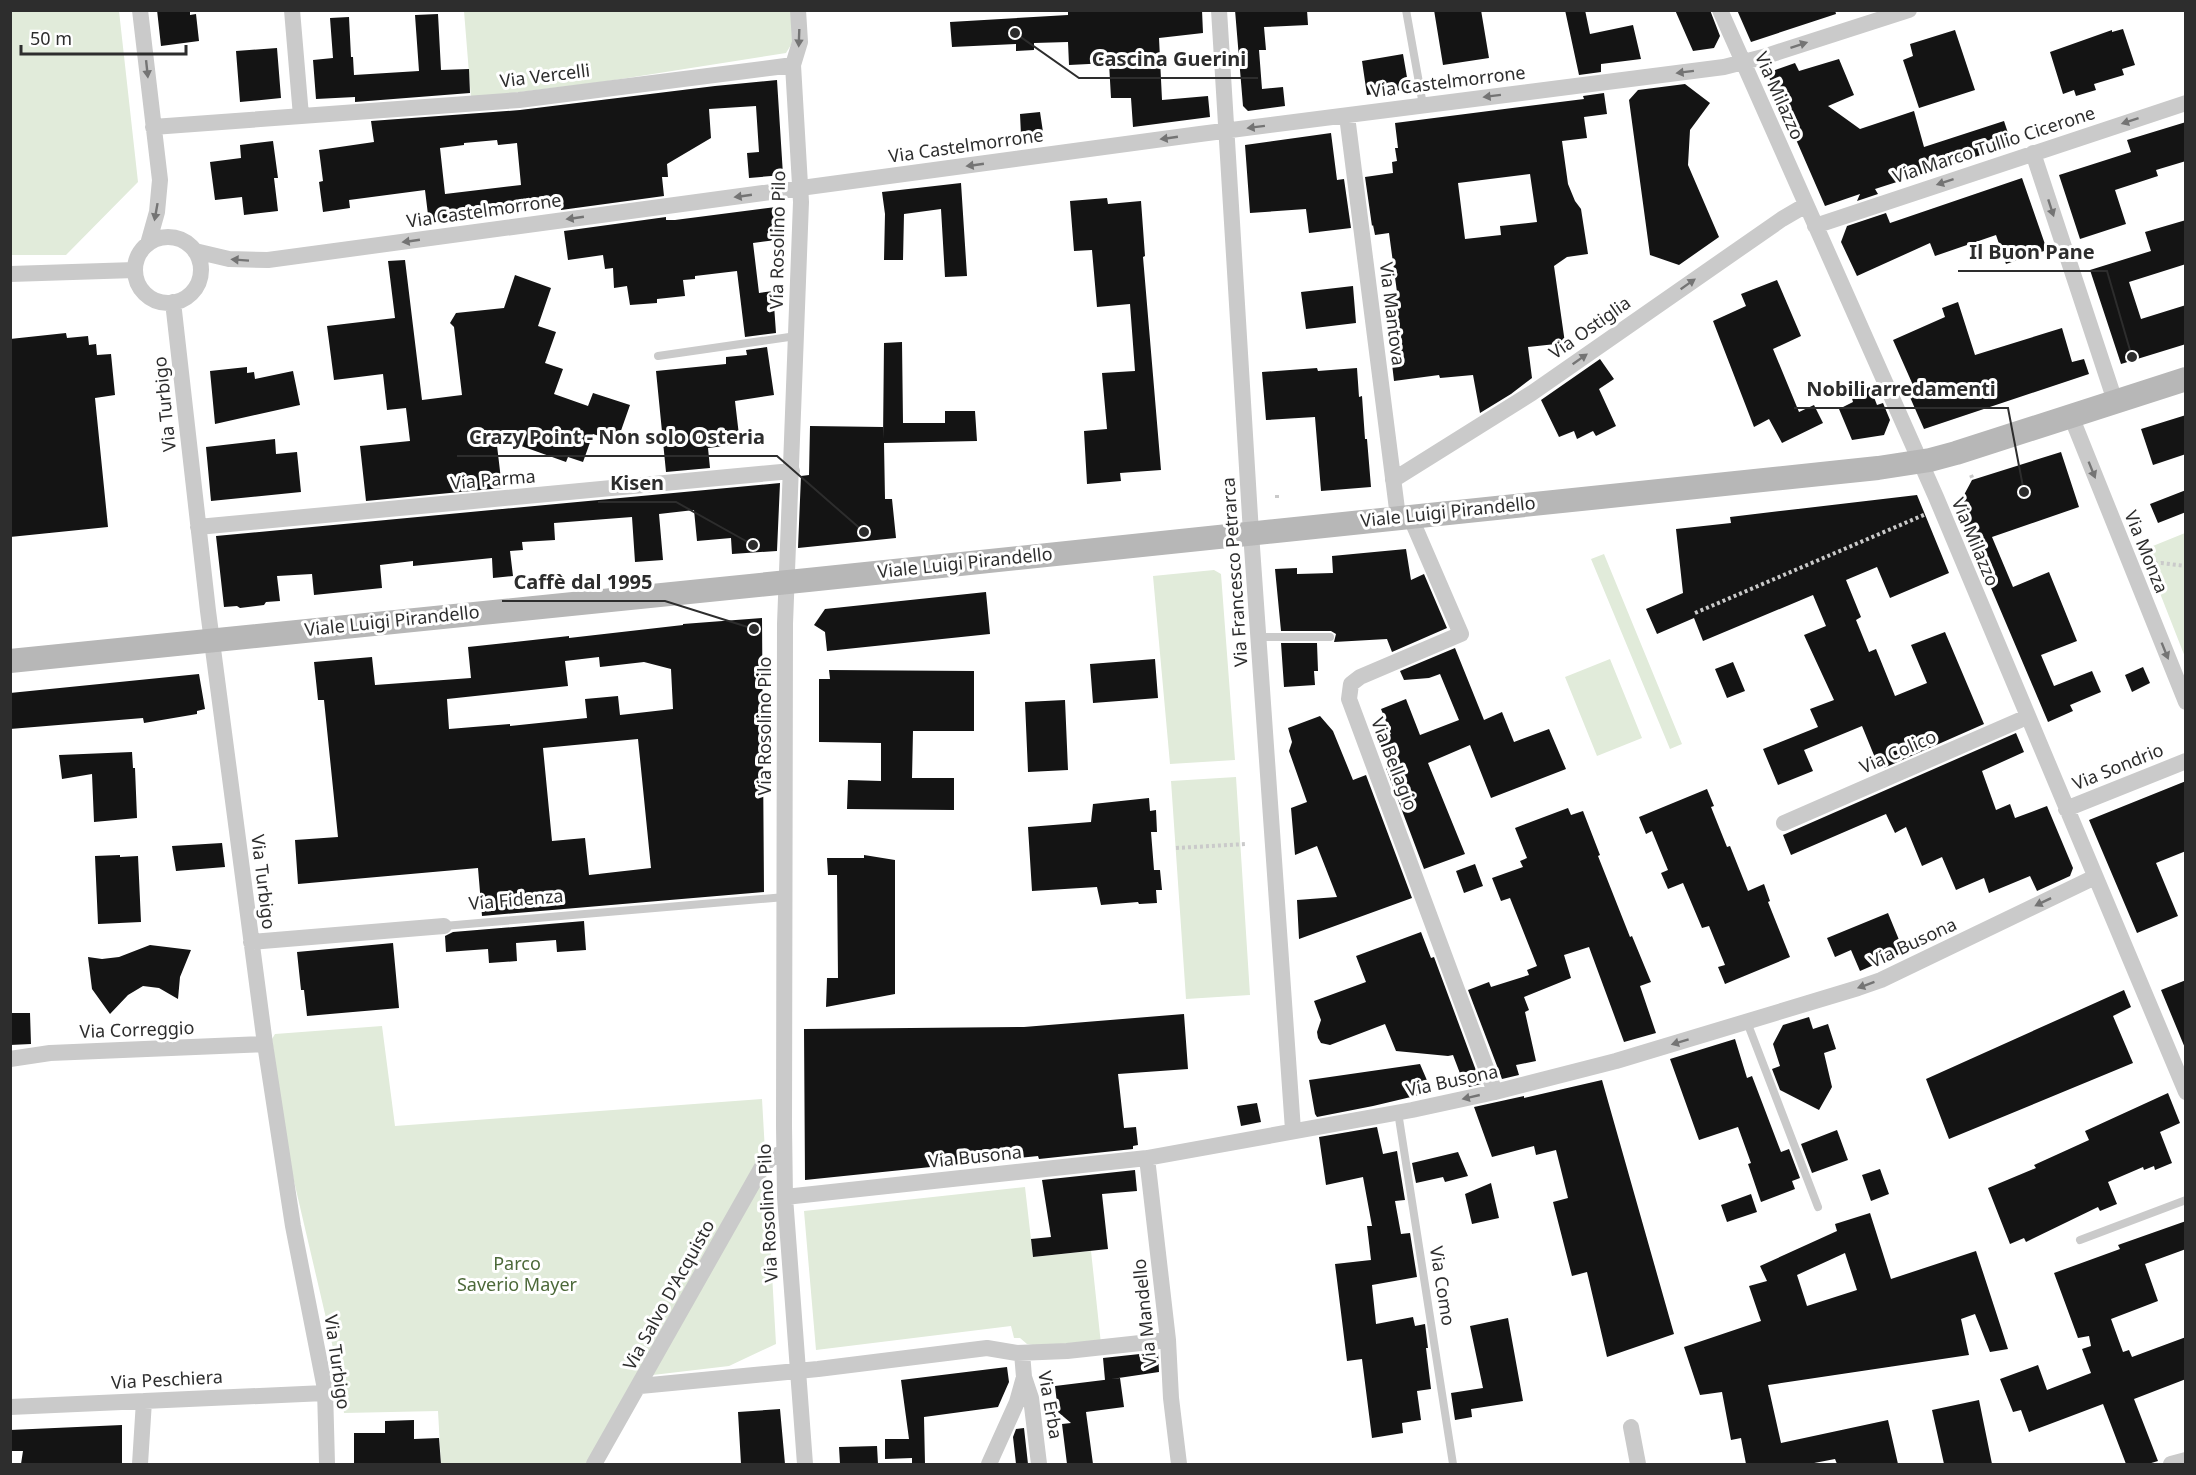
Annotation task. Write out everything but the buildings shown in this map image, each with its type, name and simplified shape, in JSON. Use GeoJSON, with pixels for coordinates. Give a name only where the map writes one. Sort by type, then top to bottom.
{"type":"FeatureCollection","features":[{"type":"Feature","properties":{"kind":"main road","name":"Viale Luigi Pirandello"},"geometry":{"type":"LineString","coordinates":[[10,661],[787,582],[1919,462],[1956,453],[2186,379]]}},
{"type":"Feature","properties":{"kind":"street"},"geometry":{"type":"LineString","coordinates":[[140,10],[160,180],[159,197],[148,244]]}},
{"type":"Feature","properties":{"kind":"street"},"geometry":{"type":"LineString","coordinates":[[292,10],[301,116]]}},
{"type":"Feature","properties":{"kind":"street","name":"Via Rosolino Pilo"},"geometry":{"type":"LineString","coordinates":[[798,10],[800,42],[793,65],[800,188],[785,624],[784,1152],[785,1197],[805,1464]]}},
{"type":"Feature","properties":{"kind":"street","name":"Via Francesco Petrarca"},"geometry":{"type":"LineString","coordinates":[[1219,10],[1251,533],[1293,1131]]}},
{"type":"Feature","properties":{"kind":"street","name":"Via Milazzo"},"geometry":{"type":"LineString","coordinates":[[1720,10],[1919,462],[2095,877],[2178,1056],[2186,1092]]}},
{"type":"Feature","properties":{"kind":"street","name":"Via Castelmorrone"},"geometry":{"type":"LineString","coordinates":[[195,251],[229,259],[268,260],[1227,130],[1724,67],[1909,10]]}},
{"type":"Feature","properties":{"kind":"street","name":"Via Vercelli"},"geometry":{"type":"LineString","coordinates":[[153,127],[519,100],[793,65]]}},
{"type":"Feature","properties":{"kind":"street","name":"Via Marco Tullio Cicerone"},"geometry":{"type":"LineString","coordinates":[[1815,226],[2186,103]]}},
{"type":"Feature","properties":{"kind":"street","name":"Via Mantova"},"geometry":{"type":"LineString","coordinates":[[1347,116],[1393,480],[1404,516]]}},
{"type":"Feature","properties":{"kind":"street"},"geometry":{"type":"LineString","coordinates":[[2033,153],[2115,401]]}},
{"type":"Feature","properties":{"kind":"street","name":"Via Ostiglia"},"geometry":{"type":"LineString","coordinates":[[1393,480],[1532,393],[1782,219],[1806,205]]}},
{"type":"Feature","properties":{"kind":"street"},"geometry":{"type":"LineString","coordinates":[[167,237],[178,238],[195,251],[200,261],[199,283],[184,299],[162,302],[143,291],[137,281],[135,270],[141,251],[148,244],[167,237]]}},
{"type":"Feature","properties":{"kind":"street"},"geometry":{"type":"LineString","coordinates":[[10,274],[135,270]]}},
{"type":"Feature","properties":{"kind":"street","name":"Via Turbigo"},"geometry":{"type":"LineString","coordinates":[[173,302],[212,640],[265,1044],[293,1226],[325,1393],[327,1464]]}},
{"type":"Feature","properties":{"kind":"street","name":"Via Monza"},"geometry":{"type":"LineString","coordinates":[[2071,416],[2186,702]]}},
{"type":"Feature","properties":{"kind":"street","name":"Via Parma"},"geometry":{"type":"LineString","coordinates":[[198,527],[792,471]]}},
{"type":"Feature","properties":{"kind":"street","name":"Via Bellagio"},"geometry":{"type":"LineString","coordinates":[[1404,516],[1461,634],[1360,677],[1351,684],[1349,699],[1496,1092]]}},
{"type":"Feature","properties":{"kind":"street","name":"Via Colico"},"geometry":{"type":"LineString","coordinates":[[1784,823],[2027,717]]}},
{"type":"Feature","properties":{"kind":"street","name":"Via Sondrio"},"geometry":{"type":"LineString","coordinates":[[2066,809],[2186,761]]}},
{"type":"Feature","properties":{"kind":"street","name":"Via Busona"},"geometry":{"type":"LineString","coordinates":[[785,1197],[1147,1158],[1496,1092],[1616,1061],[1881,980],[2095,877]]}},
{"type":"Feature","properties":{"kind":"street","name":"Via Fidenza"},"geometry":{"type":"LineString","coordinates":[[251,942],[444,926]]}},
{"type":"Feature","properties":{"kind":"street","name":"Via Correggio"},"geometry":{"type":"LineString","coordinates":[[10,1059],[50,1053],[265,1044]]}},
{"type":"Feature","properties":{"kind":"street","name":"Via Salvo D'Acquisto"},"geometry":{"type":"LineString","coordinates":[[594,1464],[762,1167],[771,1158],[784,1152]]}},
{"type":"Feature","properties":{"kind":"street","name":"Via Mandello"},"geometry":{"type":"LineString","coordinates":[[1147,1158],[1168,1340],[1179,1464]]}},
{"type":"Feature","properties":{"kind":"street"},"geometry":{"type":"LineString","coordinates":[[640,1386],[797,1371],[987,1348],[1022,1353],[1085,1350],[1168,1340]]}},
{"type":"Feature","properties":{"kind":"street","name":"Via Erba"},"geometry":{"type":"LineString","coordinates":[[1022,1353],[1024,1377],[1031,1398],[1040,1464]]}},
{"type":"Feature","properties":{"kind":"street"},"geometry":{"type":"LineString","coordinates":[[989,1464],[1017,1402],[1024,1377]]}},
{"type":"Feature","properties":{"kind":"street","name":"Via Peschiera"},"geometry":{"type":"LineString","coordinates":[[10,1407],[325,1393]]}},
{"type":"Feature","properties":{"kind":"street"},"geometry":{"type":"LineString","coordinates":[[140,1464],[144,1401]]}},
{"type":"Feature","properties":{"kind":"street"},"geometry":{"type":"LineString","coordinates":[[1631,1427],[1638,1464]]}},
{"type":"Feature","properties":{"kind":"street"},"geometry":{"type":"LineString","coordinates":[[2171,1464],[2186,1460]]}},
{"type":"Feature","properties":{"kind":"lane"},"geometry":{"type":"LineString","coordinates":[[1406,10],[1423,105]]}},
{"type":"Feature","properties":{"kind":"lane"},"geometry":{"type":"LineString","coordinates":[[658,356],[796,336]]}},
{"type":"Feature","properties":{"kind":"lane"},"geometry":{"type":"LineString","coordinates":[[1259,637],[1330,637]]}},
{"type":"Feature","properties":{"kind":"lane","name":"Via Fidenza"},"geometry":{"type":"LineString","coordinates":[[444,926],[784,897]]}},
{"type":"Feature","properties":{"kind":"lane"},"geometry":{"type":"LineString","coordinates":[[1747,1022],[1818,1207]]}},
{"type":"Feature","properties":{"kind":"lane","name":"Via Como"},"geometry":{"type":"LineString","coordinates":[[1398,1112],[1453,1464]]}},
{"type":"Feature","properties":{"kind":"lane"},"geometry":{"type":"LineString","coordinates":[[2080,1240],[2186,1200]]}},
{"type":"Feature","properties":{"kind":"path"},"geometry":{"type":"LineString","coordinates":[[1695,613],[1928,513]]}},
{"type":"Feature","properties":{"kind":"path"},"geometry":{"type":"LineString","coordinates":[[2145,566],[2157,563],[2186,566]]}},
{"type":"Feature","properties":{"kind":"path"},"geometry":{"type":"LineString","coordinates":[[1176,848],[1246,844]]}},
{"type":"Feature","properties":{"kind":"green space"},"geometry":{"type":"Polygon","coordinates":[[[10,11],[119,11],[138,182],[66,255],[11,255],[10,11]]]}},
{"type":"Feature","properties":{"kind":"green space"},"geometry":{"type":"Polygon","coordinates":[[[464,11],[792,11],[794,40],[786,53],[602,82],[471,98],[464,11]]]}},
{"type":"Feature","properties":{"kind":"green space"},"geometry":{"type":"Polygon","coordinates":[[[2185,533],[2185,657],[2143,550],[2185,533]]]}},
{"type":"Feature","properties":{"kind":"green space"},"geometry":{"type":"Polygon","coordinates":[[[1604,554],[1682,744],[1670,749],[1591,559],[1604,554]]]}},
{"type":"Feature","properties":{"kind":"green space"},"geometry":{"type":"Polygon","coordinates":[[[1214,570],[1221,574],[1235,760],[1170,764],[1153,576],[1214,570]]]}},
{"type":"Feature","properties":{"kind":"green space"},"geometry":{"type":"Polygon","coordinates":[[[1610,659],[1642,738],[1597,756],[1565,677],[1610,659]]]}},
{"type":"Feature","properties":{"kind":"green space"},"geometry":{"type":"Polygon","coordinates":[[[1236,777],[1250,995],[1186,999],[1171,781],[1236,777]]]}},
{"type":"Feature","properties":{"kind":"green space","name":"Parco Saverio Mayer"},"geometry":{"type":"Polygon","coordinates":[[[382,1026],[395,1126],[762,1099],[776,1344],[729,1366],[636,1377],[587,1464],[441,1464],[438,1411],[344,1413],[340,1378],[286,1147],[272,1039],[275,1034],[382,1026]]]}},
{"type":"Feature","properties":{"kind":"green space"},"geometry":{"type":"Polygon","coordinates":[[[1025,1187],[1033,1257],[1091,1251],[1101,1344],[1027,1344],[1020,1338],[1014,1338],[1011,1326],[816,1350],[804,1211],[1025,1187]]]}},
{"type":"Feature","properties":{"kind":"place","name":"Cascina Guerini"},"geometry":{"type":"Point","coordinates":[1015,33]}},
{"type":"Feature","properties":{"kind":"place","name":"Il Buon Pane"},"geometry":{"type":"Point","coordinates":[2132,357]}},
{"type":"Feature","properties":{"kind":"place","name":"Nobili arredamenti"},"geometry":{"type":"Point","coordinates":[2024,492]}},
{"type":"Feature","properties":{"kind":"place","name":"Crazy Point - Non solo Osteria"},"geometry":{"type":"Point","coordinates":[864,532]}},
{"type":"Feature","properties":{"kind":"place","name":"Kisen"},"geometry":{"type":"Point","coordinates":[753,545]}},
{"type":"Feature","properties":{"kind":"place","name":"Caffè dal 1995"},"geometry":{"type":"Point","coordinates":[754,629]}}]}
